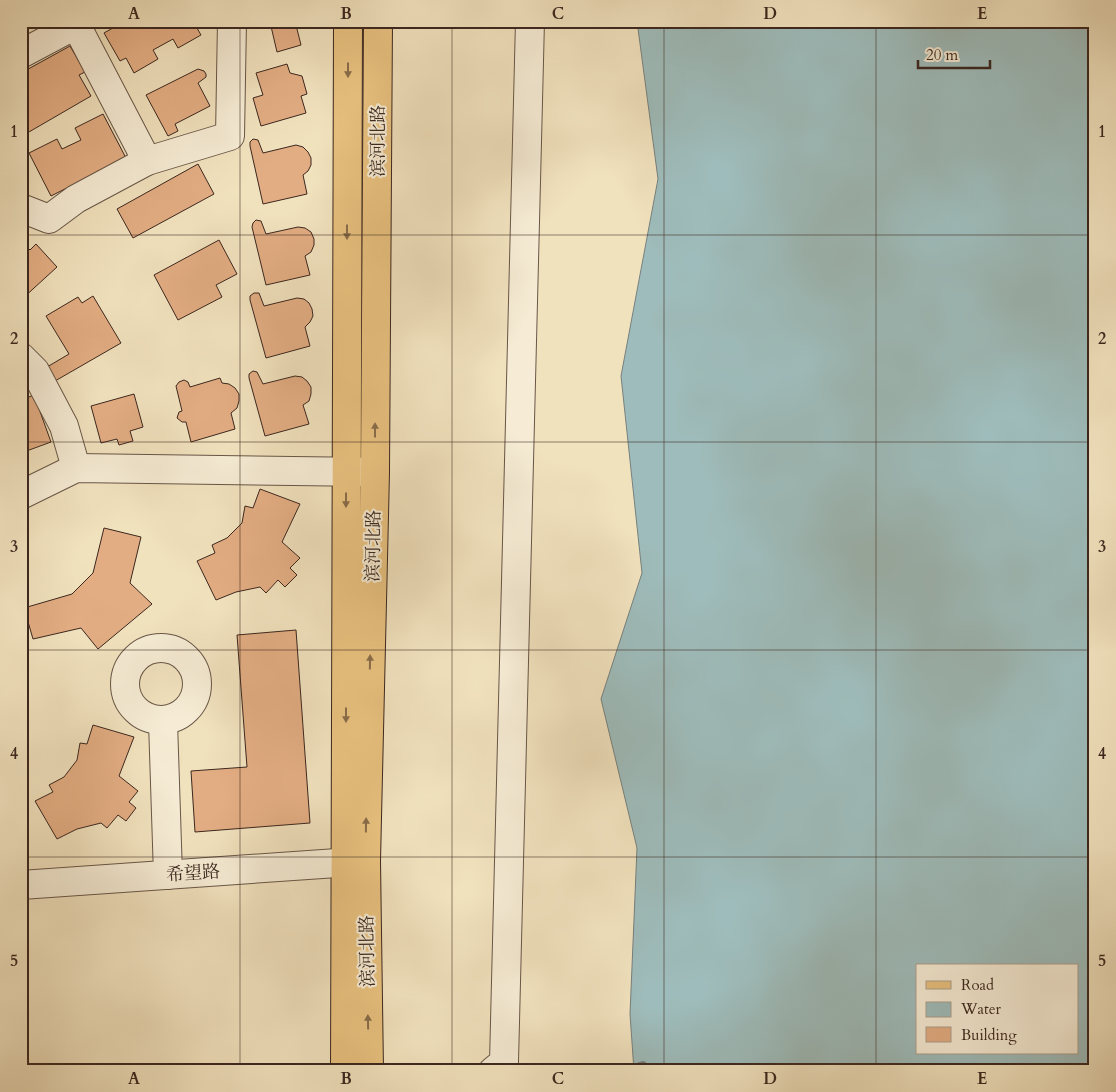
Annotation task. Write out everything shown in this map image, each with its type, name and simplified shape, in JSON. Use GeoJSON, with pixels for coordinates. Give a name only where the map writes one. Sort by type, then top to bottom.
{"type":"FeatureCollection","features":[{"type":"Feature","properties":{"kind":"main road","name":"滨河北路"},"geometry":{"type":"LineString","coordinates":[[348,21],[347,472],[356,862],[369,1071]]}},
{"type":"Feature","properties":{"kind":"main road","name":"滨河北路"},"geometry":{"type":"LineString","coordinates":[[345,1071],[375,472],[378,21]]}},
{"type":"Feature","properties":{"kind":"street"},"geometry":{"type":"LineString","coordinates":[[21,208],[49,219],[76,199],[147,161],[230,136],[232,21]]}},
{"type":"Feature","properties":{"kind":"street"},"geometry":{"type":"LineString","coordinates":[[500,1068],[530,21]]}},
{"type":"Feature","properties":{"kind":"street"},"geometry":{"type":"LineString","coordinates":[[21,54],[78,22],[147,161]]}},
{"type":"Feature","properties":{"kind":"street"},"geometry":{"type":"LineString","coordinates":[[21,357],[35,371],[64,426],[76,468]]}},
{"type":"Feature","properties":{"kind":"street"},"geometry":{"type":"LineString","coordinates":[[21,495],[76,468],[375,472]]}},
{"type":"Feature","properties":{"kind":"street"},"geometry":{"type":"LineString","coordinates":[[163,722],[168,875]]}},
{"type":"Feature","properties":{"kind":"street","name":"希望路"},"geometry":{"type":"LineString","coordinates":[[21,885],[356,862]]}},
{"type":"Feature","properties":{"kind":"water"},"geometry":{"type":"Polygon","coordinates":[[[637,21],[1095,21],[1095,1071],[634,1071],[630,1014],[637,848],[601,699],[642,573],[621,376],[658,179],[637,21]]]}},
{"type":"Feature","properties":{"kind":"building"},"geometry":{"type":"Polygon","coordinates":[[[21,21],[37,21],[21,30],[21,21]]]}},
{"type":"Feature","properties":{"kind":"building"},"geometry":{"type":"Polygon","coordinates":[[[125,21],[193,21],[201,35],[178,48],[173,39],[153,50],[158,59],[134,73],[126,58],[120,61],[104,33],[125,21]]]}},
{"type":"Feature","properties":{"kind":"building"},"geometry":{"type":"Polygon","coordinates":[[[295,21],[301,45],[277,52],[270,22],[295,21]]]}},
{"type":"Feature","properties":{"kind":"building"},"geometry":{"type":"Polygon","coordinates":[[[70,46],[85,72],[79,75],[91,96],[22,136],[21,73],[70,46]]]}},
{"type":"Feature","properties":{"kind":"building"},"geometry":{"type":"Polygon","coordinates":[[[287,64],[290,73],[302,76],[307,94],[301,96],[306,113],[261,126],[253,98],[263,95],[256,73],[287,64]]]}},
{"type":"Feature","properties":{"kind":"building"},"geometry":{"type":"Polygon","coordinates":[[[198,69],[206,74],[206,77],[198,83],[210,106],[175,124],[178,131],[168,136],[146,95],[198,69]]]}},
{"type":"Feature","properties":{"kind":"building"},"geometry":{"type":"Polygon","coordinates":[[[103,114],[126,158],[51,196],[29,153],[57,139],[62,149],[81,140],[75,128],[103,114]]]}},
{"type":"Feature","properties":{"kind":"building"},"geometry":{"type":"Polygon","coordinates":[[[253,139],[258,140],[263,153],[296,145],[303,147],[308,152],[311,158],[311,165],[303,175],[307,194],[263,204],[250,146],[250,142],[253,139]]]}},
{"type":"Feature","properties":{"kind":"building"},"geometry":{"type":"Polygon","coordinates":[[[198,164],[214,194],[133,238],[117,209],[198,164]]]}},
{"type":"Feature","properties":{"kind":"building"},"geometry":{"type":"Polygon","coordinates":[[[256,220],[261,221],[266,234],[298,227],[305,228],[311,232],[314,245],[311,252],[305,256],[310,275],[266,285],[252,227],[256,220]]]}},
{"type":"Feature","properties":{"kind":"building"},"geometry":{"type":"Polygon","coordinates":[[[219,240],[237,274],[216,285],[222,297],[178,320],[154,275],[219,240]]]}},
{"type":"Feature","properties":{"kind":"building"},"geometry":{"type":"Polygon","coordinates":[[[21,241],[30,250],[36,244],[57,267],[22,299],[21,241]]]}},
{"type":"Feature","properties":{"kind":"building"},"geometry":{"type":"Polygon","coordinates":[[[254,293],[259,293],[264,306],[297,298],[304,299],[309,303],[313,316],[305,327],[310,346],[266,358],[250,300],[250,296],[254,293]]]}},
{"type":"Feature","properties":{"kind":"building"},"geometry":{"type":"Polygon","coordinates":[[[93,296],[121,343],[55,381],[47,367],[69,354],[46,316],[78,297],[82,303],[93,296]]]}},
{"type":"Feature","properties":{"kind":"building"},"geometry":{"type":"Polygon","coordinates":[[[253,371],[257,372],[263,384],[295,376],[302,377],[307,381],[311,387],[311,394],[309,401],[303,405],[309,424],[265,436],[249,378],[249,374],[253,371]]]}},
{"type":"Feature","properties":{"kind":"building"},"geometry":{"type":"Polygon","coordinates":[[[220,378],[222,383],[229,384],[239,394],[237,408],[231,413],[235,429],[191,442],[186,422],[182,422],[177,418],[179,412],[182,411],[176,386],[184,380],[188,382],[190,387],[220,378]]]}},
{"type":"Feature","properties":{"kind":"building"},"geometry":{"type":"Polygon","coordinates":[[[134,394],[143,427],[130,431],[133,441],[119,445],[117,439],[101,443],[91,406],[134,394]]]}},
{"type":"Feature","properties":{"kind":"building"},"geometry":{"type":"Polygon","coordinates":[[[34,395],[51,442],[21,453],[21,400],[34,395]]]}},
{"type":"Feature","properties":{"kind":"building"},"geometry":{"type":"Polygon","coordinates":[[[260,489],[300,504],[282,542],[300,558],[290,568],[297,575],[285,587],[278,580],[266,593],[260,587],[236,592],[216,600],[197,561],[215,553],[212,545],[227,538],[242,523],[245,506],[253,508],[260,489]]]}},
{"type":"Feature","properties":{"kind":"building"},"geometry":{"type":"Polygon","coordinates":[[[104,528],[141,537],[130,583],[152,604],[98,649],[81,628],[33,639],[24,608],[72,594],[93,573],[104,528]]]}},
{"type":"Feature","properties":{"kind":"building"},"geometry":{"type":"Polygon","coordinates":[[[296,630],[310,823],[195,832],[191,771],[247,767],[237,635],[296,630]]]}},
{"type":"Feature","properties":{"kind":"building"},"geometry":{"type":"Polygon","coordinates":[[[93,725],[134,737],[119,776],[138,791],[129,802],[136,808],[126,821],[118,815],[107,828],[101,823],[77,829],[57,839],[35,801],[53,792],[49,785],[64,777],[77,760],[80,743],[87,744],[93,725]]]}},
{"type":"Feature","properties":{"kind":"waterway"},"geometry":{"type":"LineString","coordinates":[[626,1071],[643,1065]]}}]}
